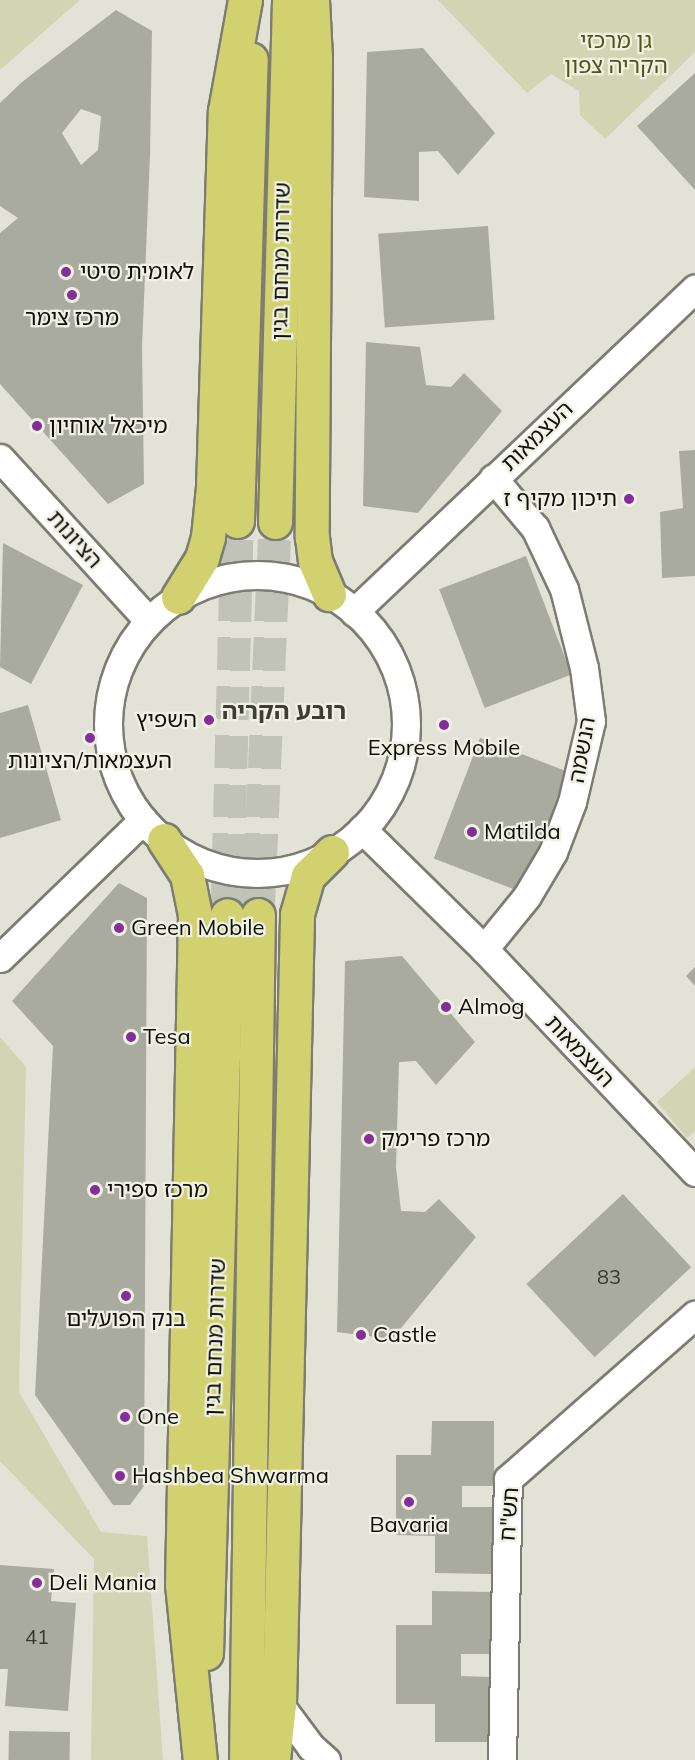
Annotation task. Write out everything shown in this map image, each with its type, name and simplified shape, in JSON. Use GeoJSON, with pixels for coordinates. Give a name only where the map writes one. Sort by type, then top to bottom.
{"type":"FeatureCollection","features":[{"type":"Feature","properties":{"kind":"main road"},"geometry":{"type":"LineString","coordinates":[[178,597],[202,558],[208,537],[213,487],[225,111],[245,0]]}},
{"type":"Feature","properties":{"kind":"main road","name":"שדרות מנחם בגין"},"geometry":{"type":"LineString","coordinates":[[237,521],[252,0]]}},
{"type":"Feature","properties":{"kind":"main road","name":"שדרות מנחם בגין"},"geometry":{"type":"LineString","coordinates":[[275,522],[289,0]]}},
{"type":"Feature","properties":{"kind":"main road"},"geometry":{"type":"LineString","coordinates":[[312,0],[315,57],[312,537],[315,561],[342,603]]}},
{"type":"Feature","properties":{"kind":"main road"},"geometry":{"type":"LineString","coordinates":[[154,830],[187,875],[195,915],[182,1584],[202,1760]]}},
{"type":"Feature","properties":{"kind":"main road"},"geometry":{"type":"LineString","coordinates":[[273,1760],[279,1704],[297,914],[308,876],[332,852]]}},
{"type":"Feature","properties":{"kind":"main road","name":"שדרות מנחם בגין"},"geometry":{"type":"LineString","coordinates":[[202,1760],[242,915],[246,1760]]}},
{"type":"Feature","properties":{"kind":"street","name":"העצמאות"},"geometry":{"type":"LineString","coordinates":[[342,603],[493,478],[695,288]]}},
{"type":"Feature","properties":{"kind":"street","name":"הציונות"},"geometry":{"type":"LineString","coordinates":[[5,472],[149,621]]}},
{"type":"Feature","properties":{"kind":"street","name":"הנשמה"},"geometry":{"type":"LineString","coordinates":[[484,949],[527,896],[553,852],[572,801],[591,722],[584,668],[564,589],[535,528],[493,478]]}},
{"type":"Feature","properties":{"kind":"street"},"geometry":{"type":"LineString","coordinates":[[253,574],[288,578],[342,603],[385,649],[403,695],[405,719],[396,774],[378,810],[362,829],[332,852],[305,865],[246,873],[217,867],[154,830],[127,796],[115,769],[108,711],[124,656],[149,621],[178,597],[219,580],[253,574]]}},
{"type":"Feature","properties":{"kind":"street","name":"העצמאות"},"geometry":{"type":"LineString","coordinates":[[362,829],[484,949],[695,1172]]}},
{"type":"Feature","properties":{"kind":"street"},"geometry":{"type":"LineString","coordinates":[[5,942],[154,830]]}},
{"type":"Feature","properties":{"kind":"street","name":"תש\"ח"},"geometry":{"type":"LineString","coordinates":[[502,1760],[508,1479],[695,1315]]}},
{"type":"Feature","properties":{"kind":"street"},"geometry":{"type":"LineString","coordinates":[[279,1704],[311,1747],[326,1760],[337,1760]]}},
{"type":"Feature","properties":{"kind":"green space"},"geometry":{"type":"Polygon","coordinates":[[[0,0],[80,0],[0,70],[0,0]]]}},
{"type":"Feature","properties":{"kind":"green space","name":"גן מרכזי הקריה צפון"},"geometry":{"type":"Polygon","coordinates":[[[438,0],[695,0],[695,52],[605,139],[580,115],[579,91],[551,74],[527,93],[438,0]]]}},
{"type":"Feature","properties":{"kind":"green space"},"geometry":{"type":"Polygon","coordinates":[[[0,1037],[26,1067],[19,1392],[101,1532],[147,1536],[163,1760],[91,1760],[94,1559],[0,1461],[0,1037]]]}},
{"type":"Feature","properties":{"kind":"green space"},"geometry":{"type":"Polygon","coordinates":[[[695,1067],[695,1131],[687,1138],[657,1102],[695,1067]]]}},
{"type":"Feature","properties":{"kind":"building"},"geometry":{"type":"Polygon","coordinates":[[[116,10],[152,31],[150,155],[142,348],[144,484],[108,504],[0,384],[0,233],[18,218],[0,206],[0,103],[22,82],[116,10]],[[81,109],[62,133],[81,165],[98,150],[101,116],[81,109]]]}},
{"type":"Feature","properties":{"kind":"building"},"geometry":{"type":"Polygon","coordinates":[[[423,48],[495,133],[458,175],[438,151],[419,152],[419,201],[364,197],[367,52],[423,48]]]}},
{"type":"Feature","properties":{"kind":"building"},"geometry":{"type":"Polygon","coordinates":[[[695,73],[695,190],[637,126],[695,73]]]}},
{"type":"Feature","properties":{"kind":"building"},"geometry":{"type":"Polygon","coordinates":[[[488,226],[495,320],[385,327],[378,234],[488,226]]]}},
{"type":"Feature","properties":{"kind":"building"},"geometry":{"type":"Polygon","coordinates":[[[366,342],[420,347],[426,385],[451,387],[464,373],[502,411],[418,513],[363,506],[366,342]]]}},
{"type":"Feature","properties":{"kind":"building"},"geometry":{"type":"Polygon","coordinates":[[[695,450],[695,576],[662,578],[660,512],[683,508],[679,451],[695,450]]]}},
{"type":"Feature","properties":{"kind":"building"},"geometry":{"type":"Polygon","coordinates":[[[3,543],[83,585],[31,684],[0,667],[3,543]]]}},
{"type":"Feature","properties":{"kind":"building"},"geometry":{"type":"Polygon","coordinates":[[[526,556],[572,675],[485,708],[439,589],[526,556]]]}},
{"type":"Feature","properties":{"kind":"building"},"geometry":{"type":"Polygon","coordinates":[[[28,705],[61,820],[0,838],[0,713],[28,705]]]}},
{"type":"Feature","properties":{"kind":"building"},"geometry":{"type":"Polygon","coordinates":[[[480,738],[568,772],[522,892],[434,858],[480,738]]]}},
{"type":"Feature","properties":{"kind":"building","name":"מרכז ספירי"},"geometry":{"type":"Polygon","coordinates":[[[119,883],[147,898],[144,1486],[130,1505],[113,1505],[35,1395],[53,1046],[12,1001],[119,883]]]}},
{"type":"Feature","properties":{"kind":"building","name":"מרכז פרימק"},"geometry":{"type":"Polygon","coordinates":[[[402,956],[475,1042],[436,1085],[416,1061],[399,1062],[396,1167],[401,1211],[425,1212],[439,1199],[476,1237],[392,1339],[337,1332],[345,961],[402,956]]]}},
{"type":"Feature","properties":{"kind":"building"},"geometry":{"type":"Polygon","coordinates":[[[695,967],[695,986],[686,976],[695,967]]]}},
{"type":"Feature","properties":{"kind":"building"},"geometry":{"type":"Polygon","coordinates":[[[623,1194],[691,1267],[595,1357],[526,1284],[623,1194]]]}},
{"type":"Feature","properties":{"kind":"building"},"geometry":{"type":"Polygon","coordinates":[[[432,1421],[494,1421],[494,1486],[462,1486],[462,1507],[493,1507],[492,1574],[435,1573],[435,1536],[396,1535],[396,1455],[431,1455],[432,1421]]]}},
{"type":"Feature","properties":{"kind":"building"},"geometry":{"type":"Polygon","coordinates":[[[0,1565],[54,1569],[51,1601],[76,1603],[68,1711],[5,1706],[8,1669],[0,1669],[0,1565]]]}},
{"type":"Feature","properties":{"kind":"building"},"geometry":{"type":"Polygon","coordinates":[[[432,1591],[493,1592],[493,1654],[461,1654],[461,1676],[492,1677],[492,1742],[435,1742],[435,1704],[396,1704],[396,1625],[432,1625],[432,1591]]]}},
{"type":"Feature","properties":{"kind":"building"},"geometry":{"type":"Polygon","coordinates":[[[9,1731],[70,1732],[70,1760],[8,1760],[9,1731]]]}},
{"type":"Feature","properties":{"kind":"tunnel"},"geometry":{"type":"LineString","coordinates":[[227,915],[237,521]]}},
{"type":"Feature","properties":{"kind":"tunnel"},"geometry":{"type":"LineString","coordinates":[[258,915],[275,522]]}},
{"type":"Feature","properties":{"kind":"place","name":"לאומית סיטי"},"geometry":{"type":"Point","coordinates":[66,272]}},
{"type":"Feature","properties":{"kind":"place","name":"מרכז צימר"},"geometry":{"type":"Point","coordinates":[72,295]}},
{"type":"Feature","properties":{"kind":"place","name":"מיכאל אוחיון"},"geometry":{"type":"Point","coordinates":[37,426]}},
{"type":"Feature","properties":{"kind":"place","name":"תיכון מקיף ז"},"geometry":{"type":"Point","coordinates":[629,499]}},
{"type":"Feature","properties":{"kind":"place","name":"השפיץ"},"geometry":{"type":"Point","coordinates":[209,720]}},
{"type":"Feature","properties":{"kind":"place","name":"Express Mobile"},"geometry":{"type":"Point","coordinates":[444,725]}},
{"type":"Feature","properties":{"kind":"place","name":"העצמאות/הציונות"},"geometry":{"type":"Point","coordinates":[90,738]}},
{"type":"Feature","properties":{"kind":"place","name":"Matilda"},"geometry":{"type":"Point","coordinates":[472,832]}},
{"type":"Feature","properties":{"kind":"place","name":"Green Mobile"},"geometry":{"type":"Point","coordinates":[119,928]}},
{"type":"Feature","properties":{"kind":"place","name":"Almog"},"geometry":{"type":"Point","coordinates":[446,1007]}},
{"type":"Feature","properties":{"kind":"place","name":"Tesa"},"geometry":{"type":"Point","coordinates":[131,1037]}},
{"type":"Feature","properties":{"kind":"place","name":"מרכז פרימק"},"geometry":{"type":"Point","coordinates":[369,1139]}},
{"type":"Feature","properties":{"kind":"place","name":"מרכז ספירי"},"geometry":{"type":"Point","coordinates":[95,1190]}},
{"type":"Feature","properties":{"kind":"place","name":"בנק הפועלים"},"geometry":{"type":"Point","coordinates":[126,1296]}},
{"type":"Feature","properties":{"kind":"place","name":"Castle"},"geometry":{"type":"Point","coordinates":[361,1335]}},
{"type":"Feature","properties":{"kind":"place","name":"One"},"geometry":{"type":"Point","coordinates":[125,1417]}},
{"type":"Feature","properties":{"kind":"place","name":"Hashbea Shwarma"},"geometry":{"type":"Point","coordinates":[120,1476]}},
{"type":"Feature","properties":{"kind":"place","name":"Bavaria"},"geometry":{"type":"Point","coordinates":[409,1502]}},
{"type":"Feature","properties":{"kind":"place","name":"Deli Mania"},"geometry":{"type":"Point","coordinates":[37,1583]}},
{"type":"Feature","properties":{"kind":"district","name":"רובע הקריה"},"geometry":{"type":"Point","coordinates":[284,711]}}]}
